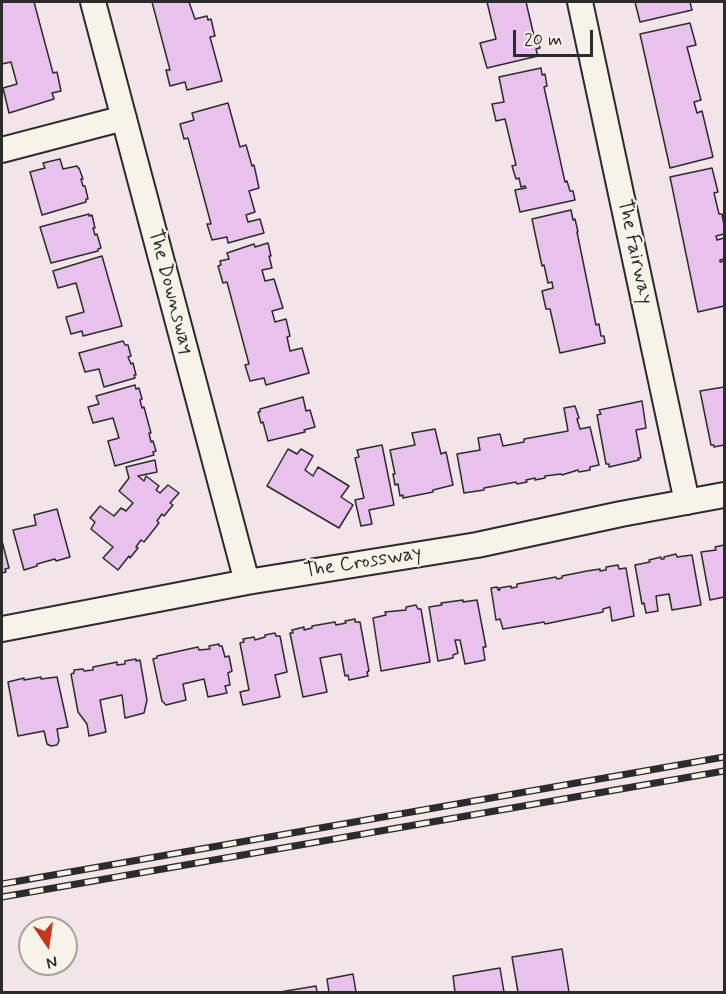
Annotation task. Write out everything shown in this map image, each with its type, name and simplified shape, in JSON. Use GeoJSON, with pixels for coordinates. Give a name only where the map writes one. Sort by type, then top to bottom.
{"type":"FeatureCollection","features":[{"type":"Feature","properties":{"kind":"street","name":"The Downsway"},"geometry":{"type":"LineString","coordinates":[[93,2],[247,582]]}},
{"type":"Feature","properties":{"kind":"street","name":"The Fairway"},"geometry":{"type":"LineString","coordinates":[[580,2],[687,502]]}},
{"type":"Feature","properties":{"kind":"street"},"geometry":{"type":"LineString","coordinates":[[2,150],[124,118]]}},
{"type":"Feature","properties":{"kind":"street","name":"The Crossway"},"geometry":{"type":"LineString","coordinates":[[2,629],[247,582],[477,545],[621,514],[724,495]]}},
{"type":"Feature","properties":{"kind":"building"},"geometry":{"type":"Polygon","coordinates":[[[2,2],[34,2],[53,73],[57,72],[61,91],[52,93],[54,99],[9,113],[3,88],[17,84],[11,62],[2,64],[2,2]]]}},
{"type":"Feature","properties":{"kind":"building"},"geometry":{"type":"Polygon","coordinates":[[[152,2],[189,2],[195,19],[207,16],[208,20],[211,19],[215,36],[210,37],[222,81],[187,90],[185,82],[170,86],[166,70],[170,70],[152,2]]]}},
{"type":"Feature","properties":{"kind":"building"},"geometry":{"type":"Polygon","coordinates":[[[487,2],[526,2],[534,36],[536,35],[540,48],[536,49],[538,56],[487,68],[480,43],[496,39],[487,2]]]}},
{"type":"Feature","properties":{"kind":"building"},"geometry":{"type":"Polygon","coordinates":[[[635,2],[690,2],[692,10],[640,22],[635,2]]]}},
{"type":"Feature","properties":{"kind":"building"},"geometry":{"type":"Polygon","coordinates":[[[690,23],[696,45],[687,47],[701,100],[694,102],[697,113],[702,111],[713,157],[670,168],[640,34],[690,23]]]}},
{"type":"Feature","properties":{"kind":"building"},"geometry":{"type":"Polygon","coordinates":[[[541,68],[542,75],[545,74],[547,86],[544,87],[565,182],[567,181],[570,191],[573,191],[575,200],[520,212],[515,190],[526,188],[521,187],[512,166],[516,165],[505,119],[496,121],[492,104],[504,102],[499,77],[541,68]]]}},
{"type":"Feature","properties":{"kind":"building"},"geometry":{"type":"Polygon","coordinates":[[[228,103],[240,147],[246,145],[252,166],[254,165],[259,188],[249,191],[255,212],[246,215],[248,222],[260,219],[264,233],[228,243],[227,237],[212,240],[207,224],[211,224],[188,138],[184,139],[180,124],[194,120],[192,113],[228,103]]]}},
{"type":"Feature","properties":{"kind":"building"},"geometry":{"type":"Polygon","coordinates":[[[60,159],[63,169],[77,166],[79,168],[88,199],[86,202],[42,215],[30,172],[45,168],[43,163],[60,159]]]}},
{"type":"Feature","properties":{"kind":"building"},"geometry":{"type":"Polygon","coordinates":[[[712,168],[718,192],[714,193],[724,225],[724,234],[716,236],[717,240],[724,238],[724,259],[720,262],[724,261],[724,306],[698,312],[670,177],[712,168]]]}},
{"type":"Feature","properties":{"kind":"building"},"geometry":{"type":"Polygon","coordinates":[[[571,210],[578,232],[596,325],[599,324],[605,343],[560,353],[550,309],[546,309],[542,291],[553,288],[552,282],[548,283],[544,265],[542,266],[532,219],[571,210]]]}},
{"type":"Feature","properties":{"kind":"building"},"geometry":{"type":"Polygon","coordinates":[[[89,214],[89,216],[92,215],[95,228],[93,228],[101,248],[98,251],[51,263],[40,227],[89,214]]]}},
{"type":"Feature","properties":{"kind":"building"},"geometry":{"type":"Polygon","coordinates":[[[268,243],[272,268],[262,270],[265,281],[274,279],[283,308],[272,311],[275,322],[286,319],[290,336],[287,337],[290,351],[302,348],[309,373],[266,385],[264,378],[250,381],[245,365],[249,364],[227,282],[223,283],[218,266],[221,265],[220,261],[229,259],[227,253],[254,244],[255,247],[268,243]]]}},
{"type":"Feature","properties":{"kind":"building"},"geometry":{"type":"Polygon","coordinates":[[[102,256],[122,326],[83,336],[82,331],[71,334],[66,317],[84,312],[76,283],[58,288],[53,271],[102,256]]]}},
{"type":"Feature","properties":{"kind":"building"},"geometry":{"type":"Polygon","coordinates":[[[123,341],[125,345],[128,345],[131,356],[128,357],[131,364],[133,363],[135,378],[104,387],[99,369],[85,372],[79,353],[123,341]]]}},
{"type":"Feature","properties":{"kind":"building"},"geometry":{"type":"Polygon","coordinates":[[[135,385],[136,389],[139,388],[142,408],[144,407],[151,433],[149,433],[151,442],[153,441],[156,451],[153,452],[154,455],[115,466],[108,441],[119,438],[113,418],[93,423],[88,407],[99,404],[96,396],[135,385]]]}},
{"type":"Feature","properties":{"kind":"building"},"geometry":{"type":"Polygon","coordinates":[[[724,387],[724,445],[714,447],[711,445],[700,391],[724,387]]]}},
{"type":"Feature","properties":{"kind":"building"},"geometry":{"type":"Polygon","coordinates":[[[303,397],[306,411],[310,410],[315,427],[304,430],[305,432],[268,441],[258,412],[260,409],[303,397]]]}},
{"type":"Feature","properties":{"kind":"building"},"geometry":{"type":"Polygon","coordinates":[[[642,401],[646,428],[636,430],[641,458],[609,467],[609,464],[606,464],[597,415],[601,414],[599,410],[642,401]]]}},
{"type":"Feature","properties":{"kind":"building"},"geometry":{"type":"Polygon","coordinates":[[[575,406],[580,429],[590,427],[599,465],[590,467],[590,470],[545,476],[545,478],[526,480],[527,482],[517,484],[516,482],[464,493],[457,454],[480,450],[478,438],[500,434],[503,446],[524,442],[524,439],[568,431],[564,408],[575,406]]]}},
{"type":"Feature","properties":{"kind":"building"},"geometry":{"type":"Polygon","coordinates":[[[435,429],[441,454],[446,452],[453,485],[403,498],[403,495],[400,496],[398,484],[395,485],[390,450],[415,445],[412,433],[435,429]]]}},
{"type":"Feature","properties":{"kind":"building"},"geometry":{"type":"Polygon","coordinates":[[[382,445],[394,505],[369,510],[372,524],[361,526],[355,500],[364,498],[355,458],[359,457],[357,450],[382,445]]]}},
{"type":"Feature","properties":{"kind":"building"},"geometry":{"type":"Polygon","coordinates":[[[288,449],[297,454],[301,449],[313,456],[305,470],[313,476],[318,467],[349,486],[341,497],[353,505],[339,528],[267,486],[288,449]]]}},
{"type":"Feature","properties":{"kind":"building"},"geometry":{"type":"Polygon","coordinates":[[[155,460],[157,472],[138,476],[144,481],[146,476],[159,486],[156,490],[160,493],[168,485],[179,493],[170,503],[173,505],[164,516],[162,514],[157,521],[159,523],[144,542],[141,540],[136,547],[138,548],[118,570],[103,558],[113,547],[91,529],[95,522],[90,518],[100,506],[114,516],[121,508],[126,511],[133,503],[119,491],[129,478],[126,467],[155,460]]]}},
{"type":"Feature","properties":{"kind":"building"},"geometry":{"type":"Polygon","coordinates":[[[57,509],[70,557],[37,564],[37,566],[24,570],[13,530],[36,525],[34,515],[57,509]]]}},
{"type":"Feature","properties":{"kind":"building"},"geometry":{"type":"Polygon","coordinates":[[[2,541],[9,568],[2,573],[2,541]]]}},
{"type":"Feature","properties":{"kind":"building"},"geometry":{"type":"Polygon","coordinates":[[[724,545],[724,597],[710,600],[701,552],[716,550],[715,547],[724,545]]]}},
{"type":"Feature","properties":{"kind":"building"},"geometry":{"type":"Polygon","coordinates":[[[676,554],[677,557],[692,555],[701,605],[672,610],[669,594],[656,596],[658,611],[646,613],[644,603],[642,604],[635,565],[676,554]]]}},
{"type":"Feature","properties":{"kind":"building"},"geometry":{"type":"Polygon","coordinates":[[[618,565],[619,569],[626,568],[634,616],[612,621],[610,607],[603,609],[603,612],[545,624],[544,622],[503,629],[500,619],[496,620],[491,588],[497,587],[500,590],[499,588],[517,587],[517,584],[556,577],[557,579],[587,571],[606,570],[606,567],[618,565]]]}},
{"type":"Feature","properties":{"kind":"building"},"geometry":{"type":"Polygon","coordinates":[[[463,600],[463,602],[477,600],[486,647],[483,647],[485,660],[465,664],[460,640],[455,640],[458,653],[453,655],[453,658],[438,661],[429,607],[463,600]]]}},
{"type":"Feature","properties":{"kind":"building"},"geometry":{"type":"Polygon","coordinates":[[[416,605],[418,609],[421,609],[430,662],[381,671],[373,618],[386,615],[385,612],[406,610],[406,607],[416,605]]]}},
{"type":"Feature","properties":{"kind":"building"},"geometry":{"type":"Polygon","coordinates":[[[355,619],[355,622],[360,622],[368,676],[349,680],[348,675],[345,676],[341,654],[320,658],[327,692],[303,697],[290,633],[293,633],[292,630],[304,627],[304,630],[312,626],[335,622],[336,625],[355,619]]]}},
{"type":"Feature","properties":{"kind":"building"},"geometry":{"type":"Polygon","coordinates":[[[275,633],[276,636],[280,636],[287,672],[275,675],[280,697],[243,705],[240,692],[249,690],[240,643],[244,642],[243,639],[254,637],[255,640],[275,633]]]}},
{"type":"Feature","properties":{"kind":"building"},"geometry":{"type":"Polygon","coordinates":[[[219,644],[222,646],[225,657],[229,656],[232,671],[228,673],[230,685],[225,686],[227,693],[208,697],[204,679],[183,684],[186,700],[166,705],[162,701],[153,659],[157,656],[198,647],[199,650],[210,649],[209,646],[219,644]]]}},
{"type":"Feature","properties":{"kind":"building"},"geometry":{"type":"Polygon","coordinates":[[[136,659],[136,661],[140,660],[147,700],[144,713],[125,718],[122,695],[100,700],[106,732],[89,736],[87,724],[78,712],[71,674],[74,670],[93,670],[93,667],[117,662],[117,665],[125,664],[125,661],[136,659]]]}},
{"type":"Feature","properties":{"kind":"building"},"geometry":{"type":"Polygon","coordinates":[[[41,677],[41,679],[57,677],[68,727],[57,729],[59,741],[57,745],[47,744],[44,731],[18,736],[8,682],[41,677]]]}},
{"type":"Feature","properties":{"kind":"building"},"geometry":{"type":"Polygon","coordinates":[[[562,949],[569,992],[518,992],[512,957],[562,949]]]}},
{"type":"Feature","properties":{"kind":"building"},"geometry":{"type":"Polygon","coordinates":[[[500,968],[504,992],[455,992],[453,976],[500,968]]]}},
{"type":"Feature","properties":{"kind":"building"},"geometry":{"type":"Polygon","coordinates":[[[353,974],[356,992],[329,992],[327,979],[353,974]]]}},
{"type":"Feature","properties":{"kind":"building"},"geometry":{"type":"Polygon","coordinates":[[[316,986],[317,992],[280,992],[316,986]]]}},
{"type":"Feature","properties":{"kind":"railway"},"geometry":{"type":"LineString","coordinates":[[2,884],[724,757]]}},
{"type":"Feature","properties":{"kind":"railway"},"geometry":{"type":"LineString","coordinates":[[2,897],[724,771]]}}]}
